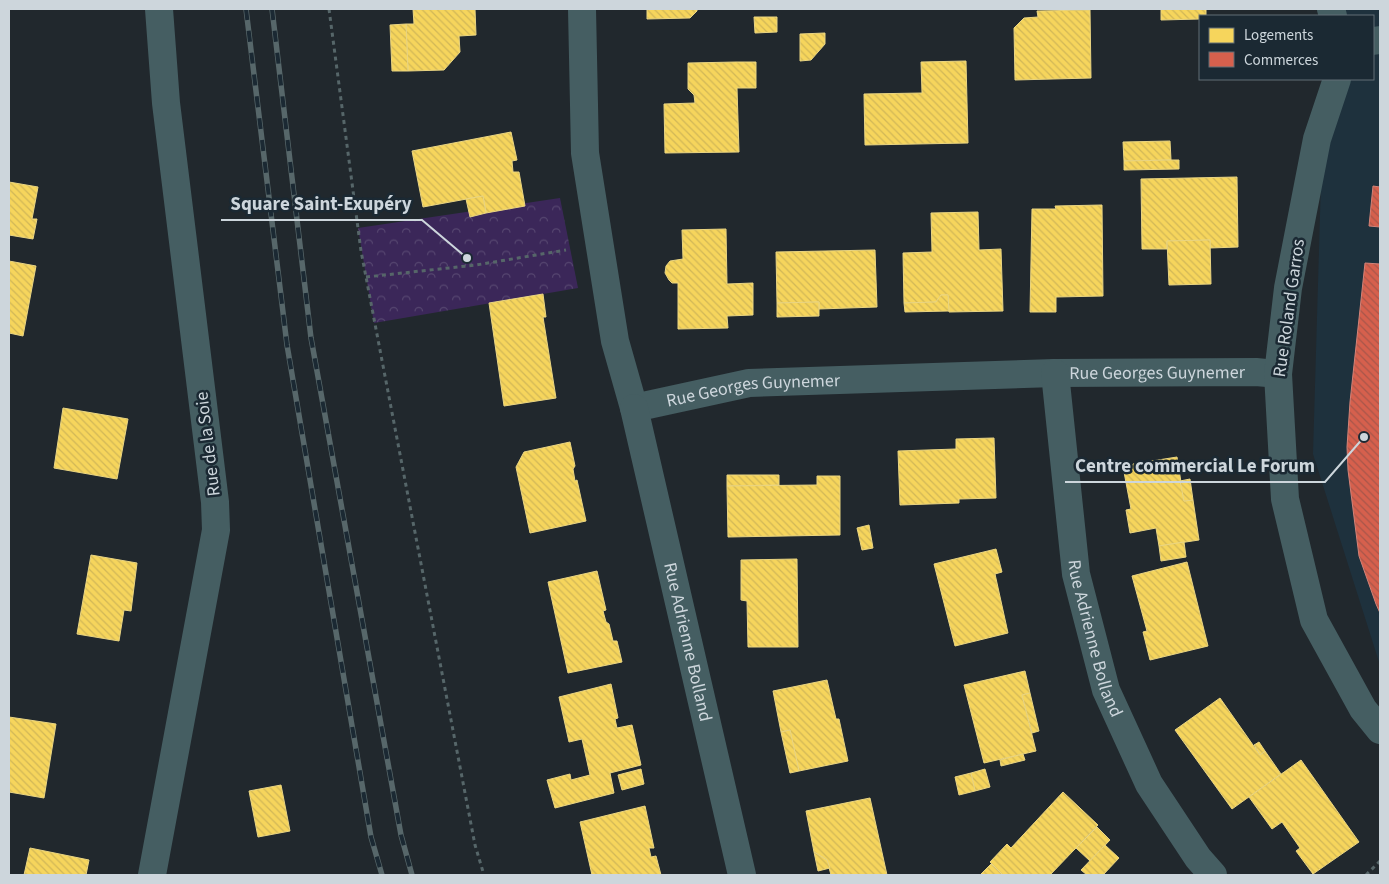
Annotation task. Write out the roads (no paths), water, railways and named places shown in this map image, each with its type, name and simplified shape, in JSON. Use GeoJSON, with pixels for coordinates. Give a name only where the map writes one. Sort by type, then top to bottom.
{"type":"FeatureCollection","features":[{"type":"Feature","properties":{"kind":"street","name":"Rue de la Soie"},"geometry":{"type":"LineString","coordinates":[[152,875],[216,530],[215,502],[166,103],[159,9]]}},
{"type":"Feature","properties":{"kind":"street"},"geometry":{"type":"LineString","coordinates":[[582,9],[585,154],[615,341],[634,408]]}},
{"type":"Feature","properties":{"kind":"street","name":"Rue Roland Garros"},"geometry":{"type":"LineString","coordinates":[[1337,80],[1317,139],[1288,288],[1278,374],[1285,499],[1314,620],[1363,709],[1380,730]]}},
{"type":"Feature","properties":{"kind":"street","name":"Rue Georges Guynemer"},"geometry":{"type":"LineString","coordinates":[[634,408],[749,384],[1055,373],[1256,372],[1278,374]]}},
{"type":"Feature","properties":{"kind":"street","name":"Rue Adrienne Bolland"},"geometry":{"type":"LineString","coordinates":[[1055,373],[1076,574],[1106,690],[1148,784],[1198,858],[1213,875]]}},
{"type":"Feature","properties":{"kind":"street","name":"Rue Adrienne Bolland"},"geometry":{"type":"LineString","coordinates":[[634,408],[742,875]]}},
{"type":"Feature","properties":{"kind":"railway"},"geometry":{"type":"LineString","coordinates":[[246,9],[287,345],[371,837],[382,875]]}},
{"type":"Feature","properties":{"kind":"railway"},"geometry":{"type":"LineString","coordinates":[[272,9],[311,338],[401,835],[412,875]]}},
{"type":"Feature","properties":{"kind":"place","name":"Square Saint-Exupéry"},"geometry":{"type":"Point","coordinates":[467,258]}},
{"type":"Feature","properties":{"kind":"place","name":"Centre commercial Le Forum"},"geometry":{"type":"Point","coordinates":[1364,437]}}]}
